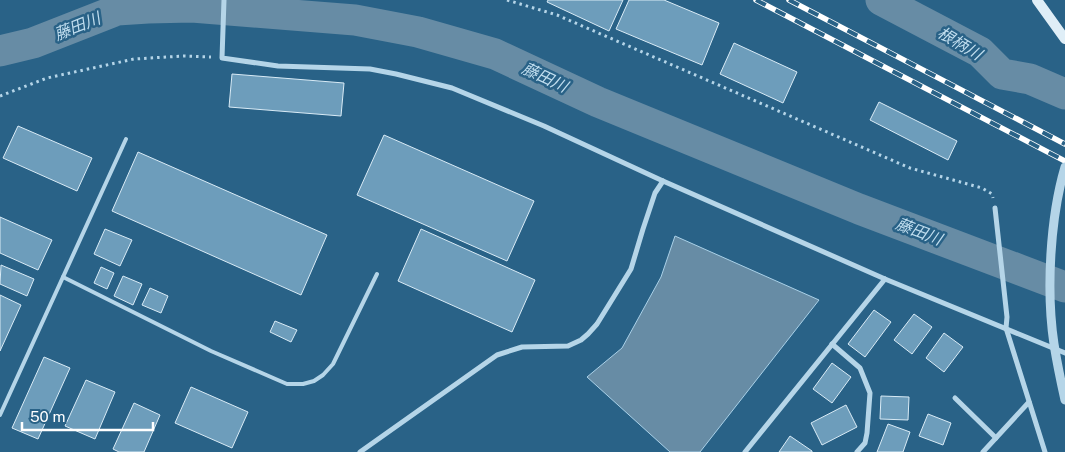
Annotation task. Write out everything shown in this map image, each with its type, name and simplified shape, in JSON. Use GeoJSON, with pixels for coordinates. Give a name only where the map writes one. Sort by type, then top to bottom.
{"type":"FeatureCollection","features":[{"type":"Feature","properties":{"kind":"main road"},"geometry":{"type":"LineString","coordinates":[[1037,0],[1065,39]]}},
{"type":"Feature","properties":{"kind":"street"},"geometry":{"type":"LineString","coordinates":[[224,0],[222,58],[278,66],[370,69],[452,88],[544,126],[885,279],[1065,353]]}},
{"type":"Feature","properties":{"kind":"street"},"geometry":{"type":"LineString","coordinates":[[1065,167],[1054,218],[1051,279],[1054,342],[1065,400]]}},
{"type":"Feature","properties":{"kind":"street"},"geometry":{"type":"LineString","coordinates":[[360,452],[497,355],[522,347],[568,346],[581,340],[588,334],[597,324],[632,269],[655,193],[663,181]]}},
{"type":"Feature","properties":{"kind":"street"},"geometry":{"type":"LineString","coordinates":[[995,208],[1007,317],[1006,328],[1045,452]]}},
{"type":"Feature","properties":{"kind":"street"},"geometry":{"type":"LineString","coordinates":[[745,452],[885,279]]}},
{"type":"Feature","properties":{"kind":"street"},"geometry":{"type":"LineString","coordinates":[[832,344],[860,368],[870,393],[868,433],[865,443],[857,452]]}},
{"type":"Feature","properties":{"kind":"street"},"geometry":{"type":"LineString","coordinates":[[955,398],[996,438]]}},
{"type":"Feature","properties":{"kind":"street"},"geometry":{"type":"LineString","coordinates":[[983,452],[1029,402]]}},
{"type":"Feature","properties":{"kind":"lane"},"geometry":{"type":"LineString","coordinates":[[0,415],[126,139]]}},
{"type":"Feature","properties":{"kind":"lane"},"geometry":{"type":"LineString","coordinates":[[63,277],[211,351],[287,384],[304,384],[323,376],[333,364],[377,274]]}},
{"type":"Feature","properties":{"kind":"path"},"geometry":{"type":"LineString","coordinates":[[507,0],[558,15],[910,168],[982,188],[992,194],[995,208]]}},
{"type":"Feature","properties":{"kind":"path"},"geometry":{"type":"LineString","coordinates":[[0,96],[47,78],[134,59],[184,56],[222,58]]}},
{"type":"Feature","properties":{"kind":"water"},"geometry":{"type":"Polygon","coordinates":[[[675,236],[819,300],[700,452],[670,452],[587,377],[622,348],[661,277],[675,236]]]}},
{"type":"Feature","properties":{"kind":"building"},"geometry":{"type":"Polygon","coordinates":[[[548,0],[623,0],[609,31],[547,2],[548,0]]]}},
{"type":"Feature","properties":{"kind":"building"},"geometry":{"type":"Polygon","coordinates":[[[629,0],[664,0],[719,23],[702,65],[616,29],[629,0]]]}},
{"type":"Feature","properties":{"kind":"building"},"geometry":{"type":"Polygon","coordinates":[[[734,43],[797,72],[783,103],[720,74],[734,43]]]}},
{"type":"Feature","properties":{"kind":"building"},"geometry":{"type":"Polygon","coordinates":[[[232,74],[344,83],[341,116],[229,107],[232,74]]]}},
{"type":"Feature","properties":{"kind":"building"},"geometry":{"type":"Polygon","coordinates":[[[879,102],[957,141],[948,160],[870,120],[879,102]]]}},
{"type":"Feature","properties":{"kind":"building"},"geometry":{"type":"Polygon","coordinates":[[[18,126],[92,158],[77,191],[3,158],[18,126]]]}},
{"type":"Feature","properties":{"kind":"building"},"geometry":{"type":"Polygon","coordinates":[[[384,135],[534,201],[507,261],[357,195],[384,135]]]}},
{"type":"Feature","properties":{"kind":"building"},"geometry":{"type":"Polygon","coordinates":[[[138,152],[327,235],[301,295],[112,211],[138,152]]]}},
{"type":"Feature","properties":{"kind":"building"},"geometry":{"type":"Polygon","coordinates":[[[0,217],[52,240],[38,270],[0,253],[0,217]]]}},
{"type":"Feature","properties":{"kind":"building"},"geometry":{"type":"Polygon","coordinates":[[[105,229],[132,240],[120,266],[94,254],[105,229]]]}},
{"type":"Feature","properties":{"kind":"building"},"geometry":{"type":"Polygon","coordinates":[[[421,229],[535,280],[512,332],[398,281],[421,229]]]}},
{"type":"Feature","properties":{"kind":"building"},"geometry":{"type":"Polygon","coordinates":[[[1,265],[34,279],[27,296],[0,284],[1,265]]]}},
{"type":"Feature","properties":{"kind":"building"},"geometry":{"type":"Polygon","coordinates":[[[101,267],[114,273],[107,289],[94,283],[101,267]]]}},
{"type":"Feature","properties":{"kind":"building"},"geometry":{"type":"Polygon","coordinates":[[[123,276],[142,284],[133,305],[114,296],[123,276]]]}},
{"type":"Feature","properties":{"kind":"building"},"geometry":{"type":"Polygon","coordinates":[[[150,288],[168,296],[161,313],[142,305],[150,288]]]}},
{"type":"Feature","properties":{"kind":"building"},"geometry":{"type":"Polygon","coordinates":[[[0,295],[21,305],[0,351],[0,295]]]}},
{"type":"Feature","properties":{"kind":"building"},"geometry":{"type":"Polygon","coordinates":[[[874,310],[891,322],[865,357],[848,344],[874,310]]]}},
{"type":"Feature","properties":{"kind":"building"},"geometry":{"type":"Polygon","coordinates":[[[914,314],[932,327],[912,354],[894,340],[914,314]]]}},
{"type":"Feature","properties":{"kind":"building"},"geometry":{"type":"Polygon","coordinates":[[[275,321],[297,330],[291,342],[270,332],[275,321]]]}},
{"type":"Feature","properties":{"kind":"building"},"geometry":{"type":"Polygon","coordinates":[[[944,333],[963,347],[944,372],[926,358],[944,333]]]}},
{"type":"Feature","properties":{"kind":"building"},"geometry":{"type":"Polygon","coordinates":[[[44,357],[70,368],[38,439],[12,428],[44,357]]]}},
{"type":"Feature","properties":{"kind":"building"},"geometry":{"type":"Polygon","coordinates":[[[832,363],[851,377],[832,403],[813,389],[832,363]]]}},
{"type":"Feature","properties":{"kind":"building"},"geometry":{"type":"Polygon","coordinates":[[[86,380],[115,392],[95,439],[65,426],[86,380]]]}},
{"type":"Feature","properties":{"kind":"building"},"geometry":{"type":"Polygon","coordinates":[[[191,387],[248,412],[232,448],[175,423],[191,387]]]}},
{"type":"Feature","properties":{"kind":"building"},"geometry":{"type":"Polygon","coordinates":[[[881,396],[909,397],[908,420],[880,419],[881,396]]]}},
{"type":"Feature","properties":{"kind":"building"},"geometry":{"type":"Polygon","coordinates":[[[134,403],[160,415],[144,452],[119,452],[113,449],[134,403]]]}},
{"type":"Feature","properties":{"kind":"building"},"geometry":{"type":"Polygon","coordinates":[[[846,405],[857,427],[822,445],[811,423],[846,405]]]}},
{"type":"Feature","properties":{"kind":"building"},"geometry":{"type":"Polygon","coordinates":[[[928,414],[951,423],[943,445],[919,436],[928,414]]]}},
{"type":"Feature","properties":{"kind":"building"},"geometry":{"type":"Polygon","coordinates":[[[888,424],[910,432],[903,452],[877,452],[888,424]]]}},
{"type":"Feature","properties":{"kind":"building"},"geometry":{"type":"Polygon","coordinates":[[[790,436],[812,451],[812,452],[779,452],[790,436]]]}},
{"type":"Feature","properties":{"kind":"waterway","name":"根柄川"},"geometry":{"type":"LineString","coordinates":[[881,0],[980,52],[1002,74],[1030,79],[1065,94]]}},
{"type":"Feature","properties":{"kind":"waterway","name":"藤田川"},"geometry":{"type":"LineString","coordinates":[[0,51],[33,43],[117,10],[148,8],[192,7],[355,20],[418,32],[495,54],[598,102],[859,209],[1065,287]]}},
{"type":"Feature","properties":{"kind":"railway"},"geometry":{"type":"LineString","coordinates":[[756,0],[1065,161]]}},
{"type":"Feature","properties":{"kind":"railway"},"geometry":{"type":"LineString","coordinates":[[789,0],[1065,144]]}}]}
